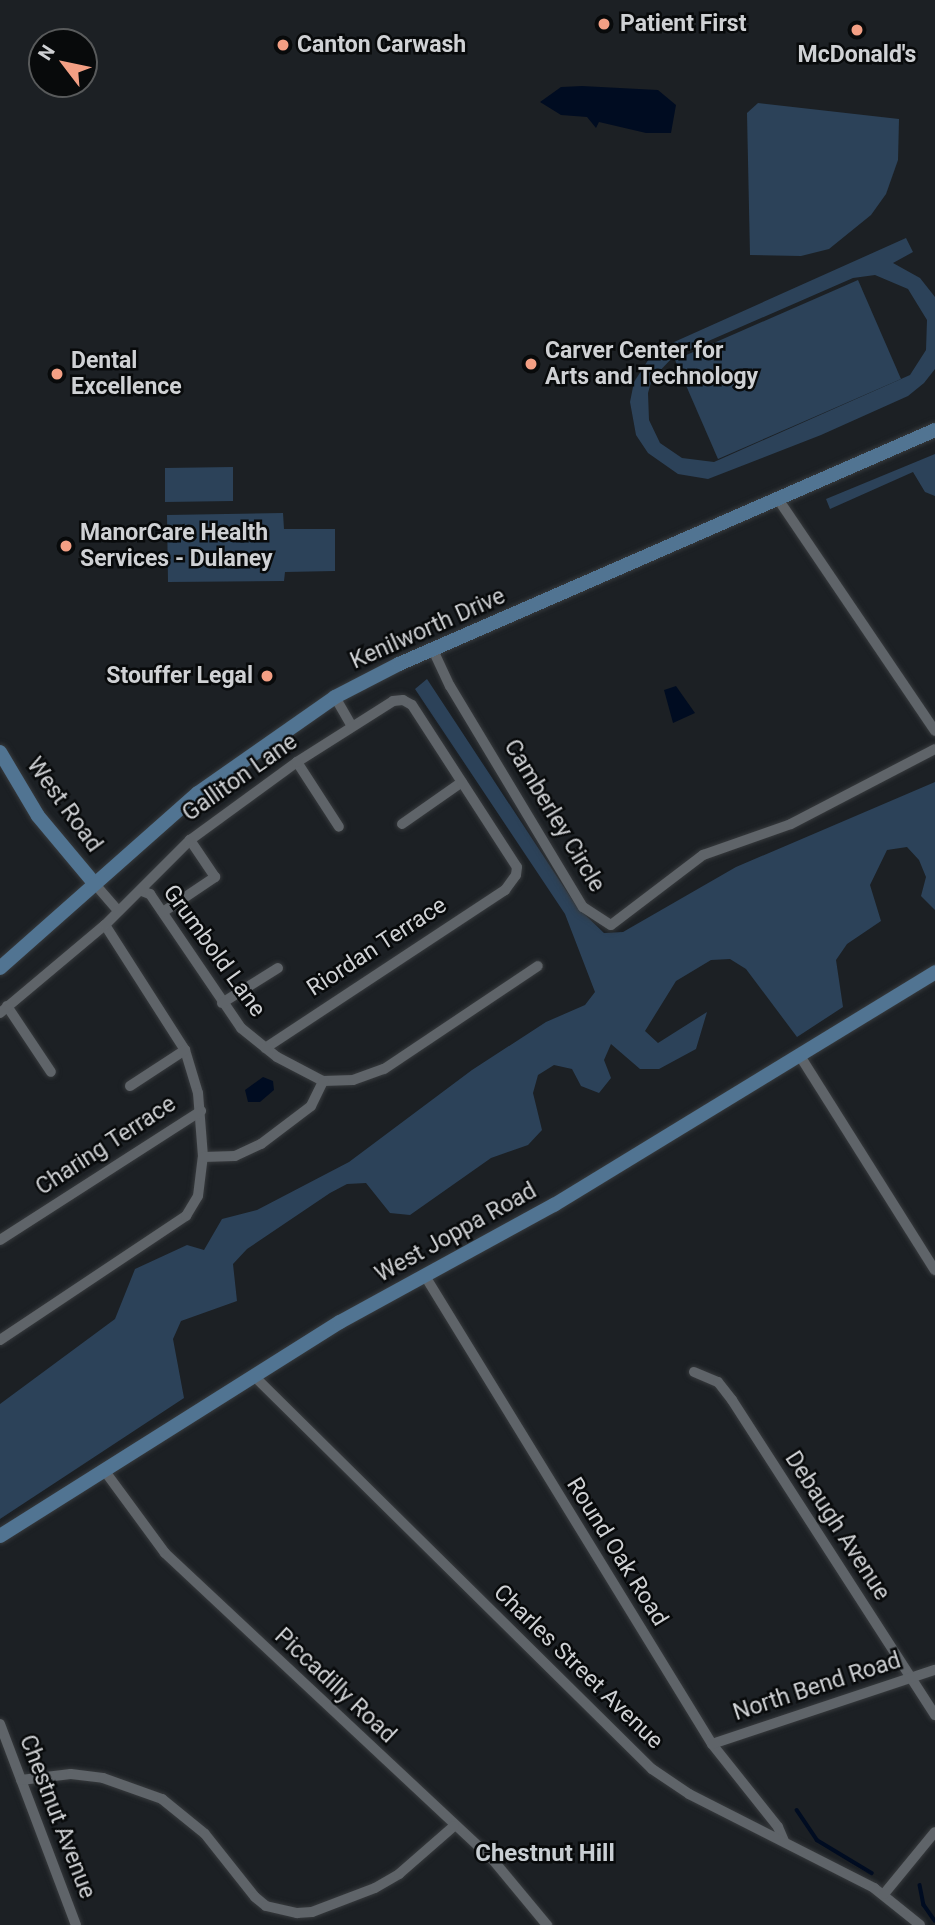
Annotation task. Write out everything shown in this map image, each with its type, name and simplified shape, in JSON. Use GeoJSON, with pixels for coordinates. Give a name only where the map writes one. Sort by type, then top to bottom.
{"type":"FeatureCollection","features":[{"type":"Feature","properties":{"kind":"street","name":"Kenilworth Drive"},"geometry":{"type":"LineString","coordinates":[[0,968],[198,793],[335,697],[433,650],[935,430]]}},
{"type":"Feature","properties":{"kind":"street"},"geometry":{"type":"LineString","coordinates":[[778,499],[935,731]]}},
{"type":"Feature","properties":{"kind":"street","name":"Camberley Circle"},"geometry":{"type":"LineString","coordinates":[[433,650],[450,686],[583,907],[611,925],[703,855],[791,824],[935,749]]}},
{"type":"Feature","properties":{"kind":"street"},"geometry":{"type":"LineString","coordinates":[[335,697],[352,727]]}},
{"type":"Feature","properties":{"kind":"street","name":"Galliton Lane"},"geometry":{"type":"LineString","coordinates":[[3,1010],[105,925],[142,891],[148,877],[190,840],[297,762],[352,727],[402,700],[412,705],[462,782]]}},
{"type":"Feature","properties":{"kind":"street","name":"West Road"},"geometry":{"type":"LineString","coordinates":[[0,752],[37,816],[94,883]]}},
{"type":"Feature","properties":{"kind":"street"},"geometry":{"type":"LineString","coordinates":[[297,762],[339,827]]}},
{"type":"Feature","properties":{"kind":"street"},"geometry":{"type":"LineString","coordinates":[[402,824],[462,782]]}},
{"type":"Feature","properties":{"kind":"street","name":"Riordan Terrace"},"geometry":{"type":"LineString","coordinates":[[265,1048],[512,882],[517,867],[462,782]]}},
{"type":"Feature","properties":{"kind":"street"},"geometry":{"type":"LineString","coordinates":[[163,912],[215,877],[190,840]]}},
{"type":"Feature","properties":{"kind":"street"},"geometry":{"type":"LineString","coordinates":[[94,883],[118,911]]}},
{"type":"Feature","properties":{"kind":"street","name":"Grumbold Lane"},"geometry":{"type":"LineString","coordinates":[[142,891],[163,912],[222,1003],[265,1048],[323,1081]]}},
{"type":"Feature","properties":{"kind":"street"},"geometry":{"type":"LineString","coordinates":[[0,1340],[186,1216],[198,1196],[203,1157],[201,1111],[186,1050],[105,925]]}},
{"type":"Feature","properties":{"kind":"street"},"geometry":{"type":"LineString","coordinates":[[203,1157],[235,1156],[261,1144],[311,1106],[323,1081],[353,1080],[384,1069],[538,966]]}},
{"type":"Feature","properties":{"kind":"street"},"geometry":{"type":"LineString","coordinates":[[222,1003],[278,968]]}},
{"type":"Feature","properties":{"kind":"street","name":"West Joppa Road"},"geometry":{"type":"LineString","coordinates":[[0,1536],[253,1375],[425,1276],[525,1223],[935,972]]}},
{"type":"Feature","properties":{"kind":"street"},"geometry":{"type":"LineString","coordinates":[[3,1010],[51,1072]]}},
{"type":"Feature","properties":{"kind":"street"},"geometry":{"type":"LineString","coordinates":[[130,1086],[186,1050]]}},
{"type":"Feature","properties":{"kind":"street"},"geometry":{"type":"LineString","coordinates":[[800,1056],[935,1270]]}},
{"type":"Feature","properties":{"kind":"street","name":"Charing Terrace"},"geometry":{"type":"LineString","coordinates":[[0,1240],[201,1111]]}},
{"type":"Feature","properties":{"kind":"street","name":"Round Oak Road"},"geometry":{"type":"LineString","coordinates":[[425,1276],[712,1744],[778,1827],[784,1841]]}},
{"type":"Feature","properties":{"kind":"street","name":"Debaugh Avenue"},"geometry":{"type":"LineString","coordinates":[[694,1372],[718,1382],[732,1400],[935,1715]]}},
{"type":"Feature","properties":{"kind":"street","name":"Charles Street Avenue"},"geometry":{"type":"LineString","coordinates":[[253,1375],[652,1769],[689,1794],[884,1894],[920,1925]]}},
{"type":"Feature","properties":{"kind":"street","name":"Piccadilly Road"},"geometry":{"type":"LineString","coordinates":[[104,1470],[165,1553],[493,1860],[547,1925]]}},
{"type":"Feature","properties":{"kind":"street","name":"North Bend Road"},"geometry":{"type":"LineString","coordinates":[[712,1744],[935,1670]]}},
{"type":"Feature","properties":{"kind":"street","name":"Chestnut Avenue"},"geometry":{"type":"LineString","coordinates":[[0,1724],[76,1925]]}},
{"type":"Feature","properties":{"kind":"street"},"geometry":{"type":"LineString","coordinates":[[21,1780],[71,1774],[103,1778],[162,1799],[205,1835],[255,1897],[266,1906],[297,1913],[312,1912],[375,1888],[399,1874],[454,1826]]}},
{"type":"Feature","properties":{"kind":"street"},"geometry":{"type":"LineString","coordinates":[[884,1894],[935,1832]]}},
{"type":"Feature","properties":{"kind":"shaded area"},"geometry":{"type":"Polygon","coordinates":[[[561,87],[658,90],[676,105],[671,133],[646,133],[599,122],[596,128],[587,117],[561,115],[540,102],[561,87]]]}},
{"type":"Feature","properties":{"kind":"shaded area"},"geometry":{"type":"Polygon","coordinates":[[[758,103],[899,119],[898,160],[886,194],[871,215],[829,249],[801,256],[750,255],[747,113],[758,103]]]}},
{"type":"Feature","properties":{"kind":"shaded area"},"geometry":{"type":"Polygon","coordinates":[[[906,238],[913,252],[893,263],[920,278],[935,297],[935,369],[924,383],[908,396],[821,435],[708,479],[678,474],[648,453],[636,435],[630,402],[634,382],[654,351],[906,238]],[[875,275],[853,278],[674,356],[652,379],[648,393],[649,420],[660,443],[682,458],[714,462],[910,375],[926,350],[927,320],[908,289],[875,275]]]}},
{"type":"Feature","properties":{"kind":"shaded area"},"geometry":{"type":"Polygon","coordinates":[[[858,280],[901,379],[718,459],[675,360],[858,280]]]}},
{"type":"Feature","properties":{"kind":"shaded area"},"geometry":{"type":"Polygon","coordinates":[[[935,454],[935,496],[925,492],[913,472],[830,509],[826,499],[935,454]]]}},
{"type":"Feature","properties":{"kind":"shaded area"},"geometry":{"type":"Polygon","coordinates":[[[233,467],[233,501],[165,502],[165,468],[233,467]]]}},
{"type":"Feature","properties":{"kind":"shaded area"},"geometry":{"type":"Polygon","coordinates":[[[283,513],[284,529],[335,529],[335,571],[285,572],[284,581],[168,582],[167,515],[283,513]]]}},
{"type":"Feature","properties":{"kind":"shaded area"},"geometry":{"type":"Polygon","coordinates":[[[427,679],[577,907],[604,933],[623,932],[736,867],[935,782],[935,910],[921,896],[926,877],[919,860],[907,847],[887,850],[870,885],[881,921],[847,944],[836,960],[843,1007],[797,1037],[746,969],[730,959],[711,960],[676,981],[645,1031],[658,1043],[707,1012],[696,1049],[659,1069],[640,1069],[611,1044],[604,1060],[611,1078],[599,1093],[581,1086],[572,1069],[554,1065],[538,1075],[533,1093],[542,1130],[528,1145],[491,1158],[410,1215],[390,1213],[366,1183],[347,1184],[330,1193],[247,1249],[233,1264],[237,1301],[181,1321],[173,1339],[184,1398],[0,1519],[0,1404],[115,1319],[135,1269],[187,1245],[204,1250],[222,1219],[257,1210],[349,1162],[472,1070],[546,1022],[585,1005],[595,992],[565,914],[415,689],[427,679]]]}},
{"type":"Feature","properties":{"kind":"shaded area"},"geometry":{"type":"Polygon","coordinates":[[[676,686],[695,713],[673,723],[664,690],[676,686]]]}},
{"type":"Feature","properties":{"kind":"shaded area"},"geometry":{"type":"Polygon","coordinates":[[[263,1077],[273,1081],[274,1090],[260,1102],[248,1102],[245,1090],[263,1077]]]}},
{"type":"Feature","properties":{"kind":"waterway"},"geometry":{"type":"LineString","coordinates":[[797,1810],[817,1840],[872,1873]]}},
{"type":"Feature","properties":{"kind":"waterway"},"geometry":{"type":"LineString","coordinates":[[920,1885],[924,1905],[935,1921]]}},
{"type":"Feature","properties":{"kind":"place","name":"Patient First"},"geometry":{"type":"Point","coordinates":[604,24]}},
{"type":"Feature","properties":{"kind":"place","name":"McDonald's"},"geometry":{"type":"Point","coordinates":[857,30]}},
{"type":"Feature","properties":{"kind":"place","name":"Canton Carwash"},"geometry":{"type":"Point","coordinates":[283,45]}},
{"type":"Feature","properties":{"kind":"place","name":"Carver Center for Arts and Technology"},"geometry":{"type":"Point","coordinates":[531,364]}},
{"type":"Feature","properties":{"kind":"place","name":"Dental Excellence"},"geometry":{"type":"Point","coordinates":[57,374]}},
{"type":"Feature","properties":{"kind":"place","name":"ManorCare Health Services - Dulaney"},"geometry":{"type":"Point","coordinates":[66,546]}},
{"type":"Feature","properties":{"kind":"place","name":"Stouffer Legal"},"geometry":{"type":"Point","coordinates":[267,676]}},
{"type":"Feature","properties":{"kind":"district","name":"Chestnut Hill"},"geometry":{"type":"Point","coordinates":[545,1854]}}]}
